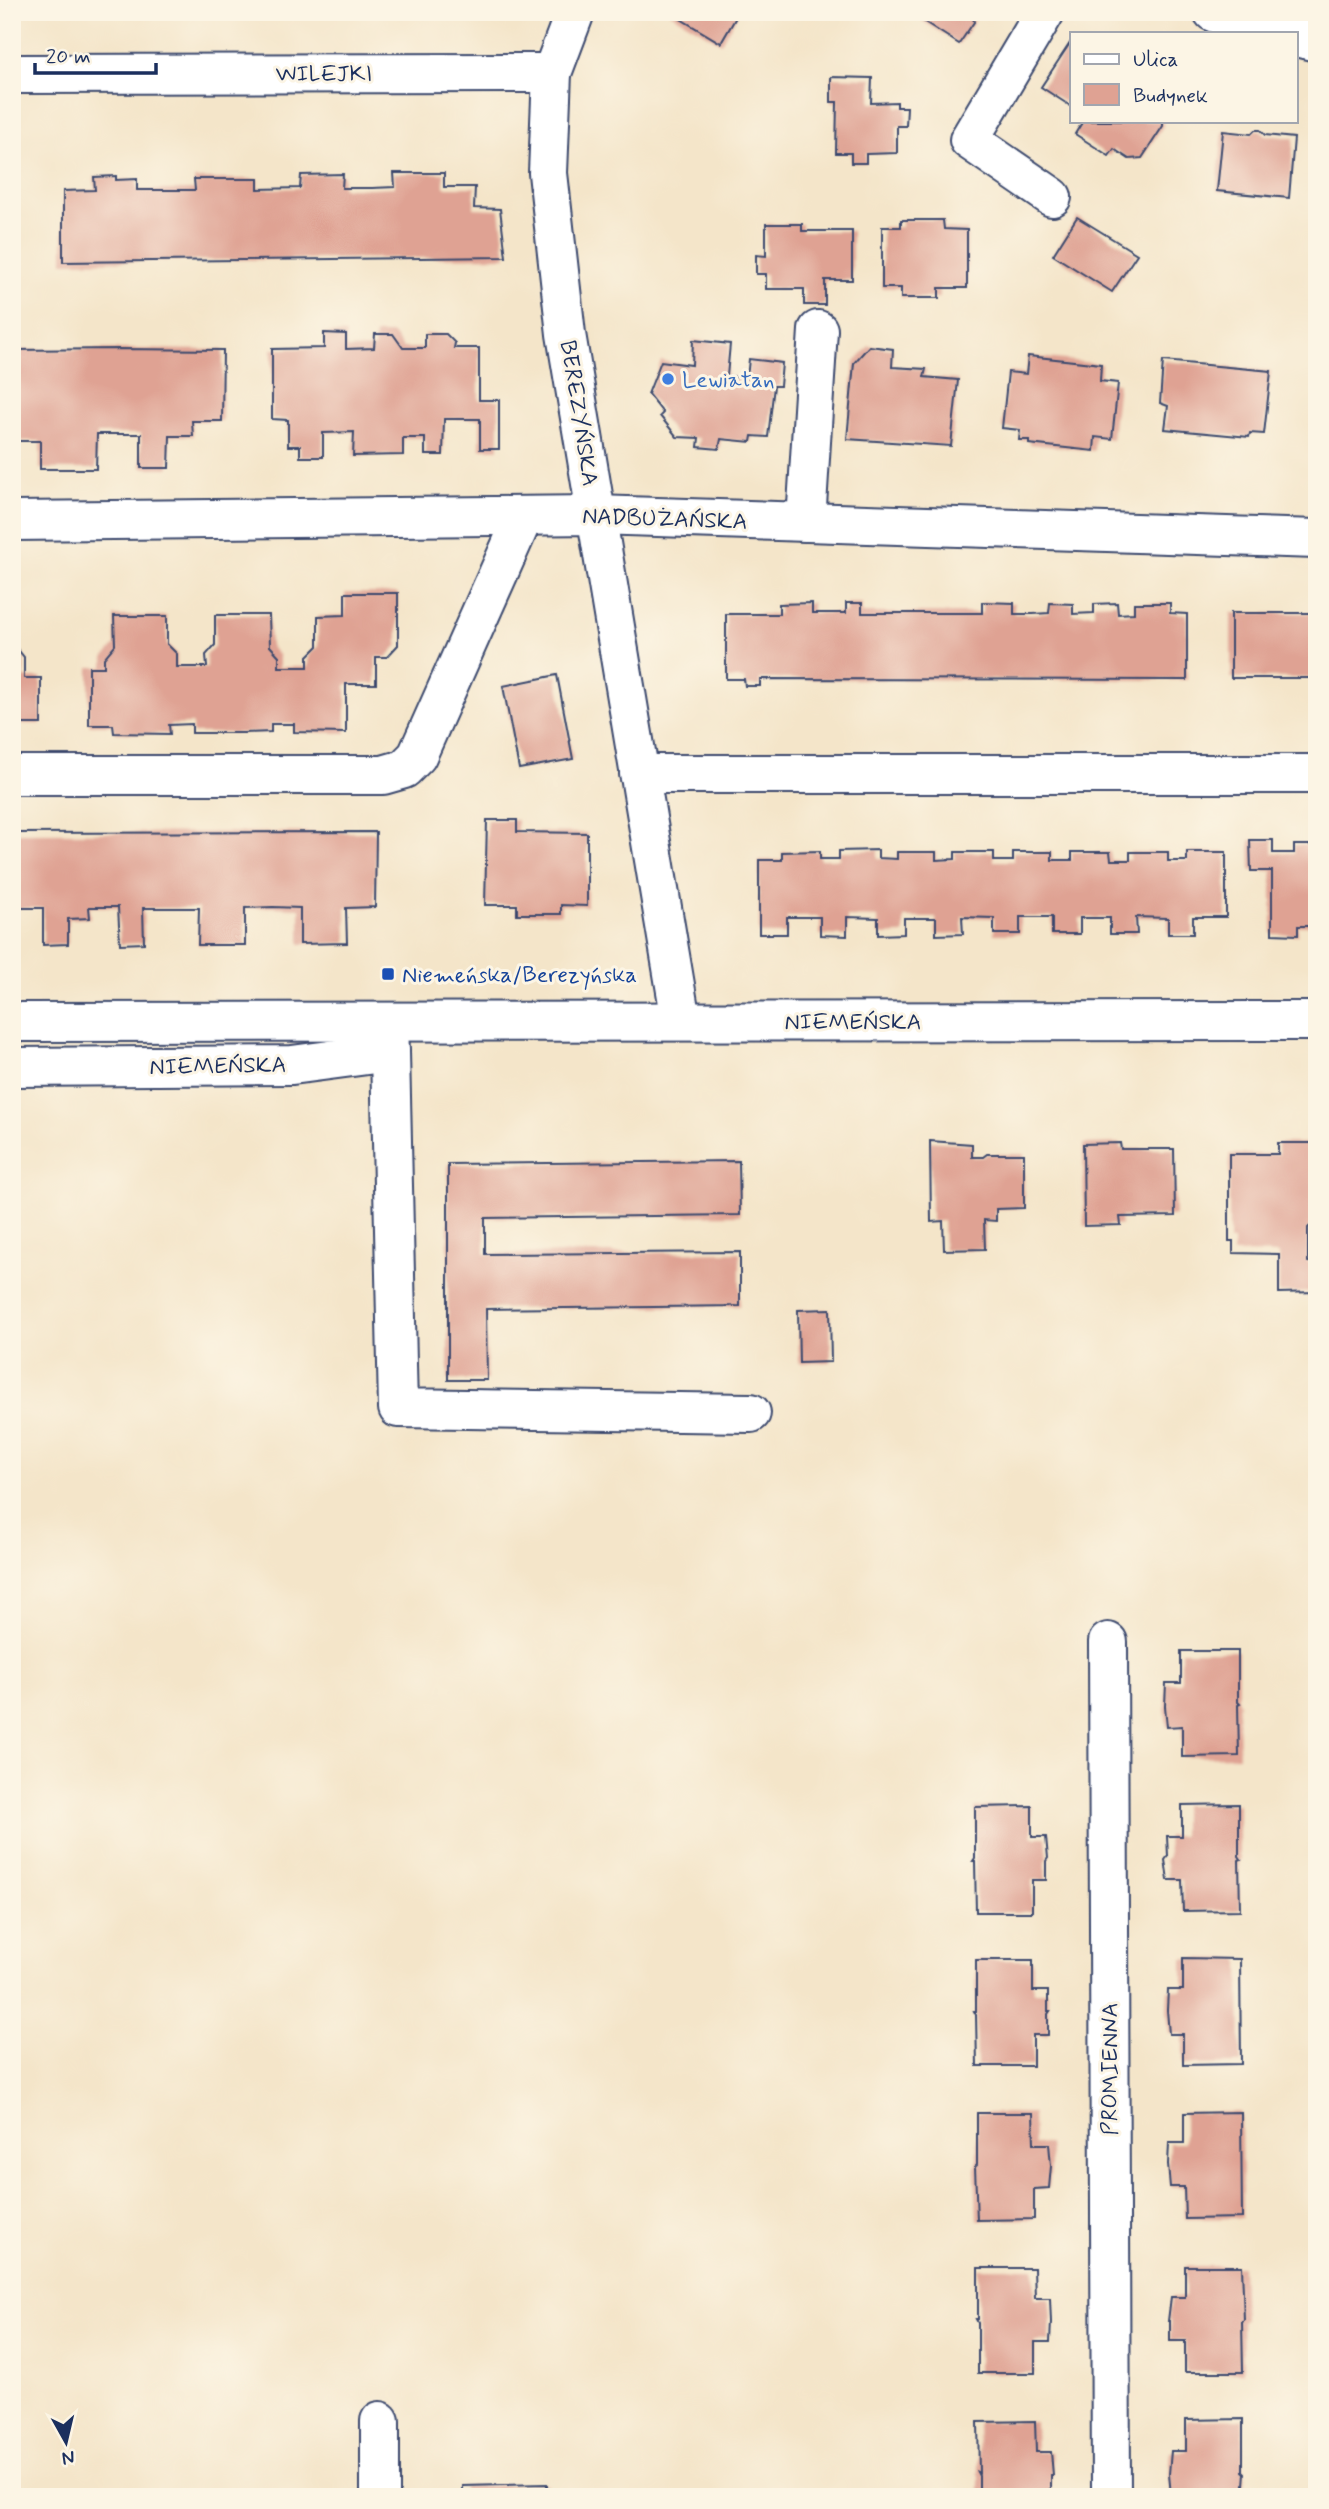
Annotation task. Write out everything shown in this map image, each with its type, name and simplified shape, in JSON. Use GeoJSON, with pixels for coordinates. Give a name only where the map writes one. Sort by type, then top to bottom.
{"type":"FeatureCollection","features":[{"type":"Feature","properties":{"kind":"street","name":"BEREZYŃSKA"},"geometry":{"type":"LineString","coordinates":[[575,12],[552,74],[548,173],[566,334],[681,1021]]}},
{"type":"Feature","properties":{"kind":"street"},"geometry":{"type":"LineString","coordinates":[[1045,12],[969,140],[1052,197]]}},
{"type":"Feature","properties":{"kind":"street"},"geometry":{"type":"LineString","coordinates":[[1213,12],[1236,22],[1278,32]]}},
{"type":"Feature","properties":{"kind":"street"},"geometry":{"type":"LineString","coordinates":[[1298,37],[1317,42]]}},
{"type":"Feature","properties":{"kind":"street","name":"WILEJKI"},"geometry":{"type":"LineString","coordinates":[[12,74],[552,74]]}},
{"type":"Feature","properties":{"kind":"street"},"geometry":{"type":"LineString","coordinates":[[806,522],[818,330]]}},
{"type":"Feature","properties":{"kind":"street","name":"NADBUŻAŃSKA"},"geometry":{"type":"LineString","coordinates":[[12,521],[596,514],[1317,539]]}},
{"type":"Feature","properties":{"kind":"street"},"geometry":{"type":"LineString","coordinates":[[12,775],[383,775],[404,769],[417,756],[524,516]]}},
{"type":"Feature","properties":{"kind":"street"},"geometry":{"type":"LineString","coordinates":[[639,774],[1317,774]]}},
{"type":"Feature","properties":{"kind":"street","name":"NIEMEŃSKA"},"geometry":{"type":"LineString","coordinates":[[12,1022],[390,1036],[681,1021],[1317,1021]]}},
{"type":"Feature","properties":{"kind":"street"},"geometry":{"type":"LineString","coordinates":[[390,1036],[398,1408],[751,1413]]}},
{"type":"Feature","properties":{"kind":"street","name":"NIEMEŃSKA"},"geometry":{"type":"LineString","coordinates":[[12,1067],[292,1065],[390,1036]]}},
{"type":"Feature","properties":{"kind":"street","name":"PROMIENNA"},"geometry":{"type":"LineString","coordinates":[[1108,1642],[1111,2497]]}},
{"type":"Feature","properties":{"kind":"street"},"geometry":{"type":"LineString","coordinates":[[380,2421],[380,2497]]}},
{"type":"Feature","properties":{"kind":"building"},"geometry":{"type":"Polygon","coordinates":[[[669,12],[739,12],[721,43],[669,12]]]}},
{"type":"Feature","properties":{"kind":"building"},"geometry":{"type":"Polygon","coordinates":[[[909,12],[972,12],[974,22],[959,44],[909,12]]]}},
{"type":"Feature","properties":{"kind":"building"},"geometry":{"type":"Polygon","coordinates":[[[1070,43],[1070,106],[1041,87],[1070,43]]]}},
{"type":"Feature","properties":{"kind":"building"},"geometry":{"type":"Polygon","coordinates":[[[831,77],[872,78],[871,103],[897,102],[897,107],[907,107],[906,126],[897,126],[897,153],[866,154],[866,163],[851,163],[851,153],[836,153],[837,102],[831,102],[831,77]]]}},
{"type":"Feature","properties":{"kind":"building"},"geometry":{"type":"Polygon","coordinates":[[[1082,122],[1163,122],[1142,158],[1129,159],[1114,149],[1109,156],[1075,134],[1082,122]]]}},
{"type":"Feature","properties":{"kind":"building"},"geometry":{"type":"Polygon","coordinates":[[[1260,130],[1265,135],[1294,138],[1289,198],[1217,191],[1223,131],[1251,134],[1260,130]]]}},
{"type":"Feature","properties":{"kind":"building"},"geometry":{"type":"Polygon","coordinates":[[[394,173],[444,173],[444,187],[475,187],[474,208],[500,209],[506,257],[63,262],[63,191],[95,190],[94,177],[137,179],[137,190],[195,190],[194,179],[258,179],[258,189],[300,188],[301,175],[343,174],[342,188],[372,188],[395,187],[394,173]]]}},
{"type":"Feature","properties":{"kind":"building"},"geometry":{"type":"Polygon","coordinates":[[[1077,217],[1137,254],[1112,292],[1053,255],[1077,217]]]}},
{"type":"Feature","properties":{"kind":"building"},"geometry":{"type":"Polygon","coordinates":[[[901,220],[943,220],[944,229],[967,230],[967,288],[939,288],[939,298],[901,298],[901,288],[882,288],[882,227],[901,227],[901,220]]]}},
{"type":"Feature","properties":{"kind":"building"},"geometry":{"type":"Polygon","coordinates":[[[766,224],[802,224],[802,231],[852,231],[852,280],[825,280],[825,305],[804,305],[804,289],[766,289],[766,274],[756,274],[756,255],[766,256],[766,224]]]}},
{"type":"Feature","properties":{"kind":"building"},"geometry":{"type":"Polygon","coordinates":[[[12,240],[15,240],[15,264],[12,265],[12,240]]]}},
{"type":"Feature","properties":{"kind":"building"},"geometry":{"type":"Polygon","coordinates":[[[324,333],[346,334],[346,349],[374,348],[375,334],[393,334],[403,348],[425,348],[425,334],[446,334],[455,343],[454,348],[479,348],[479,400],[499,400],[499,449],[480,449],[480,419],[444,419],[443,455],[425,455],[425,438],[403,438],[403,455],[353,456],[354,432],[323,433],[323,457],[300,457],[300,446],[288,446],[288,420],[272,419],[272,349],[324,348],[324,333]]]}},
{"type":"Feature","properties":{"kind":"building"},"geometry":{"type":"Polygon","coordinates":[[[693,340],[730,344],[727,376],[747,378],[749,359],[782,363],[780,386],[774,386],[768,437],[752,436],[751,442],[721,439],[719,449],[698,447],[699,438],[677,437],[660,416],[663,413],[648,394],[661,361],[692,365],[693,340]]]}},
{"type":"Feature","properties":{"kind":"building"},"geometry":{"type":"Polygon","coordinates":[[[869,346],[893,349],[892,367],[926,369],[924,377],[958,380],[951,446],[847,439],[854,363],[869,346]]]}},
{"type":"Feature","properties":{"kind":"building"},"geometry":{"type":"Polygon","coordinates":[[[12,350],[223,350],[222,421],[192,421],[193,436],[170,436],[169,468],[141,468],[141,434],[97,434],[96,469],[40,469],[40,441],[17,441],[17,421],[12,421],[12,350]]]}},
{"type":"Feature","properties":{"kind":"building"},"geometry":{"type":"Polygon","coordinates":[[[1028,356],[1101,364],[1100,381],[1118,383],[1112,439],[1095,437],[1094,451],[1029,444],[1029,440],[1019,440],[1020,430],[1002,428],[1008,372],[1026,374],[1028,356]]]}},
{"type":"Feature","properties":{"kind":"building"},"geometry":{"type":"Polygon","coordinates":[[[1163,361],[1271,371],[1264,434],[1250,433],[1249,437],[1165,429],[1168,406],[1160,403],[1163,361]]]}},
{"type":"Feature","properties":{"kind":"building"},"geometry":{"type":"Polygon","coordinates":[[[345,593],[398,593],[398,645],[387,657],[376,657],[376,684],[346,684],[346,733],[294,732],[294,724],[271,724],[271,732],[243,733],[192,733],[192,724],[169,725],[170,734],[114,733],[113,725],[89,725],[89,667],[104,667],[104,658],[115,645],[114,616],[167,616],[167,644],[177,654],[177,667],[207,667],[206,655],[215,645],[215,615],[269,615],[270,646],[279,656],[279,667],[308,667],[308,656],[318,646],[318,616],[345,615],[345,593]]]}},
{"type":"Feature","properties":{"kind":"building"},"geometry":{"type":"Polygon","coordinates":[[[982,602],[1014,603],[1014,614],[1049,613],[1050,603],[1073,604],[1073,614],[1094,613],[1094,604],[1117,603],[1118,614],[1134,613],[1134,603],[1170,603],[1170,613],[1187,614],[1187,680],[760,679],[760,686],[745,686],[744,679],[726,679],[726,614],[779,614],[779,604],[812,603],[812,613],[846,613],[846,603],[862,603],[862,613],[982,613],[982,602]]]}},
{"type":"Feature","properties":{"kind":"building"},"geometry":{"type":"Polygon","coordinates":[[[1231,613],[1317,613],[1317,678],[1231,678],[1231,613]]]}},
{"type":"Feature","properties":{"kind":"building"},"geometry":{"type":"Polygon","coordinates":[[[12,623],[15,623],[15,646],[24,657],[24,678],[41,678],[41,724],[17,724],[18,733],[12,733],[12,623]]]}},
{"type":"Feature","properties":{"kind":"building"},"geometry":{"type":"Polygon","coordinates":[[[557,675],[573,759],[519,769],[503,686],[557,675]]]}},
{"type":"Feature","properties":{"kind":"building"},"geometry":{"type":"Polygon","coordinates":[[[487,820],[517,820],[517,832],[587,833],[587,906],[561,905],[561,914],[517,914],[517,905],[485,905],[487,820]]]}},
{"type":"Feature","properties":{"kind":"building"},"geometry":{"type":"Polygon","coordinates":[[[376,832],[375,907],[346,908],[347,943],[300,944],[300,908],[273,907],[245,908],[245,945],[198,945],[199,908],[143,908],[144,943],[120,944],[118,907],[89,907],[90,918],[68,919],[68,944],[43,945],[43,908],[12,908],[12,833],[376,832]]]}},
{"type":"Feature","properties":{"kind":"building"},"geometry":{"type":"Polygon","coordinates":[[[1250,840],[1273,840],[1273,853],[1294,853],[1294,845],[1317,845],[1317,926],[1298,926],[1298,935],[1272,934],[1272,871],[1251,871],[1250,840]]]}},
{"type":"Feature","properties":{"kind":"building"},"geometry":{"type":"Polygon","coordinates":[[[878,850],[878,858],[897,859],[897,852],[936,852],[936,860],[955,859],[955,852],[994,852],[994,861],[1013,861],[1013,852],[1052,852],[1052,860],[1072,860],[1072,852],[1110,852],[1111,860],[1130,860],[1130,852],[1168,852],[1168,861],[1187,861],[1187,852],[1226,852],[1226,917],[1193,917],[1193,934],[1168,934],[1168,918],[1136,917],[1137,934],[1110,934],[1110,918],[1080,918],[1080,934],[1052,934],[1052,917],[1020,917],[1020,934],[994,934],[994,918],[962,917],[963,934],[936,935],[936,918],[904,918],[904,934],[878,935],[878,918],[847,917],[847,936],[820,935],[820,917],[787,917],[787,934],[759,934],[759,860],[782,860],[782,852],[820,851],[820,859],[839,859],[839,851],[878,850]]]}},
{"type":"Feature","properties":{"kind":"building"},"geometry":{"type":"Polygon","coordinates":[[[930,1141],[972,1144],[972,1157],[983,1157],[987,1154],[1024,1154],[1024,1208],[996,1209],[996,1221],[984,1220],[985,1249],[944,1250],[943,1221],[931,1222],[930,1141]]]}},
{"type":"Feature","properties":{"kind":"building"},"geometry":{"type":"Polygon","coordinates":[[[1120,1143],[1121,1149],[1174,1149],[1175,1216],[1120,1217],[1121,1225],[1084,1226],[1083,1144],[1120,1143]]]}},
{"type":"Feature","properties":{"kind":"building"},"geometry":{"type":"Polygon","coordinates":[[[1278,1143],[1317,1143],[1317,1225],[1308,1228],[1308,1262],[1317,1264],[1317,1292],[1279,1293],[1279,1254],[1233,1253],[1233,1241],[1229,1241],[1229,1154],[1278,1154],[1278,1143]]]}},
{"type":"Feature","properties":{"kind":"building"},"geometry":{"type":"Polygon","coordinates":[[[739,1161],[740,1215],[485,1218],[485,1254],[740,1252],[740,1306],[486,1309],[487,1380],[448,1380],[448,1164],[739,1161]]]}},
{"type":"Feature","properties":{"kind":"building"},"geometry":{"type":"Polygon","coordinates":[[[830,1309],[831,1362],[799,1363],[798,1310],[830,1309]]]}},
{"type":"Feature","properties":{"kind":"building"},"geometry":{"type":"Polygon","coordinates":[[[1181,1651],[1238,1651],[1239,1756],[1182,1757],[1182,1726],[1167,1727],[1165,1706],[1166,1683],[1181,1683],[1181,1651]]]}},
{"type":"Feature","properties":{"kind":"building"},"geometry":{"type":"Polygon","coordinates":[[[1239,1804],[1240,1910],[1183,1911],[1182,1880],[1168,1880],[1165,1860],[1168,1856],[1167,1836],[1182,1836],[1182,1805],[1239,1804]]]}},
{"type":"Feature","properties":{"kind":"building"},"geometry":{"type":"Polygon","coordinates":[[[1032,1806],[1032,1837],[1046,1837],[1048,1858],[1046,1880],[1032,1880],[1032,1912],[976,1912],[973,1861],[975,1807],[1032,1806]]]}},
{"type":"Feature","properties":{"kind":"building"},"geometry":{"type":"Polygon","coordinates":[[[1183,1958],[1240,1959],[1241,2064],[1183,2065],[1183,2034],[1169,2034],[1167,2010],[1168,1990],[1183,1990],[1183,1958]]]}},
{"type":"Feature","properties":{"kind":"building"},"geometry":{"type":"Polygon","coordinates":[[[976,1960],[1033,1960],[1033,1991],[1048,1991],[1050,2011],[1048,2035],[1033,2035],[1033,2066],[977,2066],[974,2011],[976,1960]]]}},
{"type":"Feature","properties":{"kind":"building"},"geometry":{"type":"Polygon","coordinates":[[[1241,2112],[1242,2218],[1185,2219],[1184,2187],[1170,2187],[1168,2164],[1169,2143],[1184,2143],[1184,2113],[1241,2112]]]}},
{"type":"Feature","properties":{"kind":"building"},"geometry":{"type":"Polygon","coordinates":[[[977,2113],[1033,2113],[1034,2144],[1049,2144],[1051,2166],[1049,2188],[1034,2189],[1034,2219],[977,2220],[977,2113]]]}},
{"type":"Feature","properties":{"kind":"building"},"geometry":{"type":"Polygon","coordinates":[[[1185,2266],[1242,2266],[1243,2372],[1185,2372],[1185,2341],[1170,2341],[1168,2321],[1171,2297],[1185,2297],[1185,2266]]]}},
{"type":"Feature","properties":{"kind":"building"},"geometry":{"type":"Polygon","coordinates":[[[978,2268],[1034,2268],[1035,2298],[1050,2298],[1051,2322],[1050,2342],[1035,2342],[1035,2373],[978,2373],[978,2268]]]}},
{"type":"Feature","properties":{"kind":"building"},"geometry":{"type":"Polygon","coordinates":[[[1243,2419],[1243,2497],[1171,2495],[1171,2451],[1186,2451],[1186,2420],[1243,2419]]]}},
{"type":"Feature","properties":{"kind":"building"},"geometry":{"type":"Polygon","coordinates":[[[1035,2421],[1036,2452],[1051,2452],[1051,2495],[979,2497],[978,2422],[1035,2421]]]}},
{"type":"Feature","properties":{"kind":"building"},"geometry":{"type":"Polygon","coordinates":[[[547,2484],[547,2493],[589,2492],[590,2497],[463,2497],[463,2486],[547,2484]]]}},
{"type":"Feature","properties":{"kind":"place","name":"Lewiatan"},"geometry":{"type":"Point","coordinates":[668,379]}},
{"type":"Feature","properties":{"kind":"place","name":"Niemeńska/Berezyńska"},"geometry":{"type":"Point","coordinates":[388,974]}}]}
